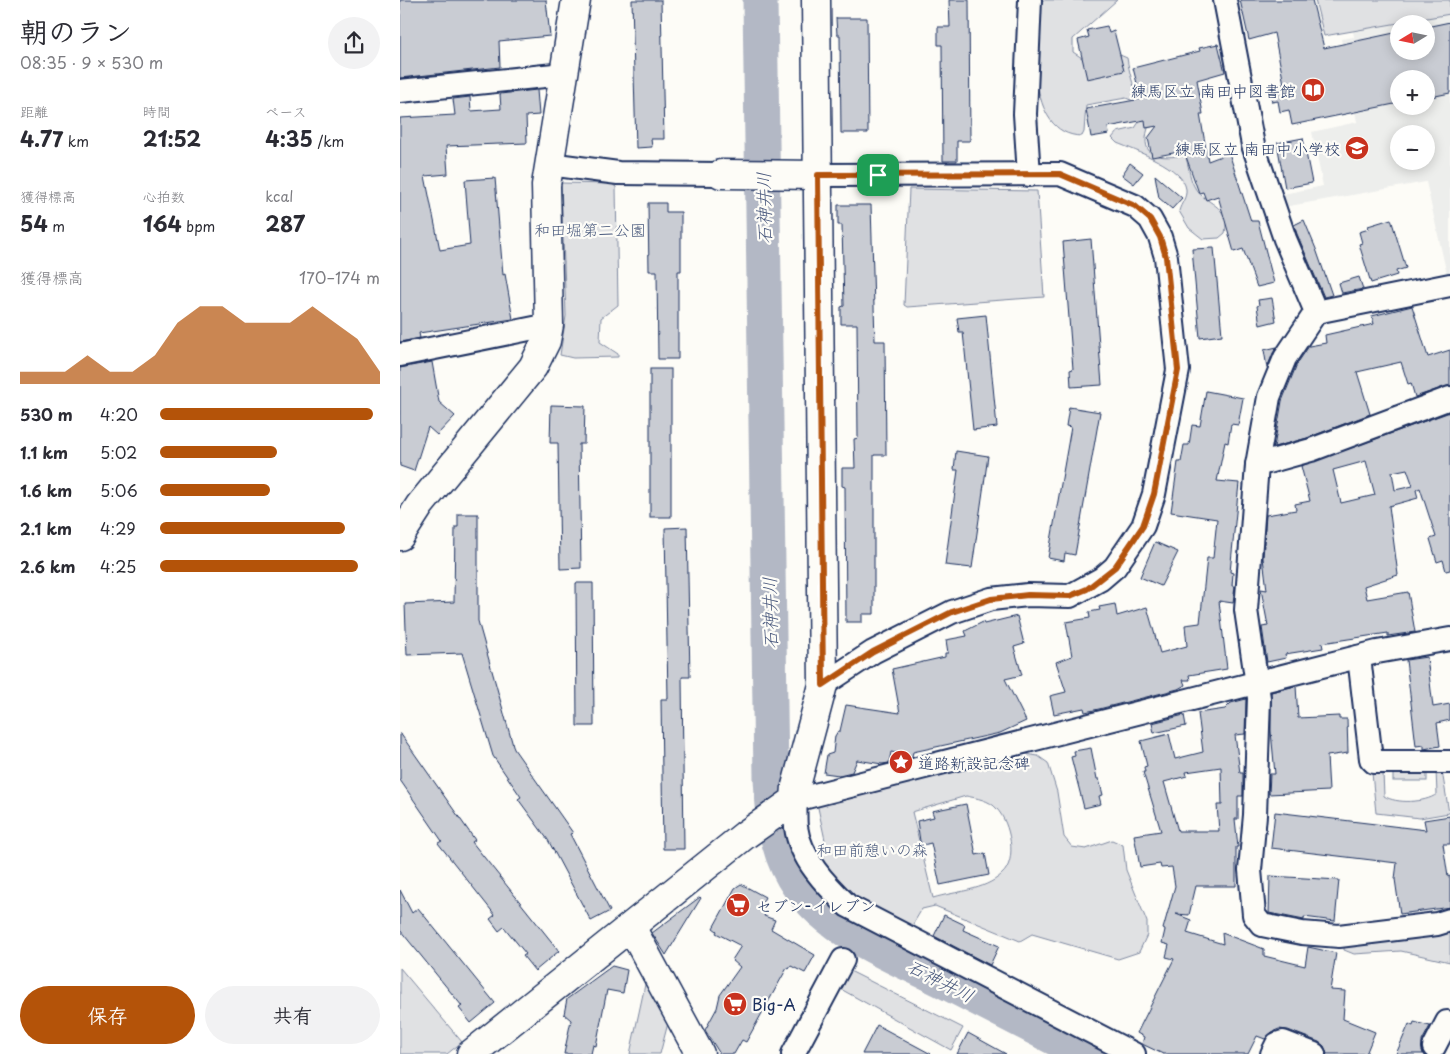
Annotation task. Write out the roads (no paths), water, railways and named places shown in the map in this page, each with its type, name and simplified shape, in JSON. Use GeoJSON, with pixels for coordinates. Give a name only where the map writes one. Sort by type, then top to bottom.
{"type":"FeatureCollection","features":[{"type":"Feature","properties":{"kind":"street"},"geometry":{"type":"LineString","coordinates":[[400,536],[420,505],[533,366],[546,340],[549,325],[546,185],[576,0]]}},
{"type":"Feature","properties":{"kind":"street"},"geometry":{"type":"LineString","coordinates":[[816,0],[823,685],[792,801],[801,845],[821,878],[848,906],[1134,1054]]}},
{"type":"Feature","properties":{"kind":"street"},"geometry":{"type":"LineString","coordinates":[[1029,175],[1025,114],[1030,0]]}},
{"type":"Feature","properties":{"kind":"street"},"geometry":{"type":"LineString","coordinates":[[1225,0],[1253,145],[1285,240],[1316,312]]}},
{"type":"Feature","properties":{"kind":"street"},"geometry":{"type":"LineString","coordinates":[[400,91],[564,74]]}},
{"type":"Feature","properties":{"kind":"street"},"geometry":{"type":"LineString","coordinates":[[549,164],[618,172],[790,175],[1060,174],[1135,206],[1150,219],[1160,237],[1166,257],[1178,370],[1154,494],[1143,526],[1115,567],[1087,589],[1070,596],[1028,595],[991,599],[952,612],[873,652],[823,685]]}},
{"type":"Feature","properties":{"kind":"street"},"geometry":{"type":"LineString","coordinates":[[1450,285],[1316,312],[1286,358],[1269,397],[1257,465],[1246,610],[1256,683],[1259,727],[1250,870],[1254,915],[1262,925],[1302,933],[1339,936],[1437,924],[1450,920]]}},
{"type":"Feature","properties":{"kind":"street"},"geometry":{"type":"LineString","coordinates":[[400,355],[549,325]]}},
{"type":"Feature","properties":{"kind":"street"},"geometry":{"type":"LineString","coordinates":[[1257,465],[1311,450],[1450,398]]}},
{"type":"Feature","properties":{"kind":"street"},"geometry":{"type":"LineString","coordinates":[[471,1054],[745,835],[792,801],[1359,657],[1450,640]]}},
{"type":"Feature","properties":{"kind":"street"},"geometry":{"type":"LineString","coordinates":[[1359,657],[1371,759],[1374,762],[1450,762]]}},
{"type":"Feature","properties":{"kind":"street"},"geometry":{"type":"LineString","coordinates":[[632,927],[700,1054]]}},
{"type":"Feature","properties":{"kind":"street"},"geometry":{"type":"LineString","coordinates":[[793,1054],[843,960]]}},
{"type":"Feature","properties":{"kind":"street"},"geometry":{"type":"LineString","coordinates":[[1437,1052],[1447,1022]]}},
{"type":"Feature","properties":{"kind":"street"},"geometry":{"type":"LineString","coordinates":[[1272,1054],[1276,1044],[1283,1042],[1314,1054]]}},
{"type":"Feature","properties":{"kind":"waterway","name":"石神井川"},"geometry":{"type":"LineString","coordinates":[[760,0],[771,778],[774,816],[782,854],[793,877],[807,896],[841,927],[881,950],[1086,1054]]}},
{"type":"Feature","properties":{"kind":"place","name":"練馬区立 南田中図書館"},"geometry":{"type":"Point","coordinates":[1313,90]}},
{"type":"Feature","properties":{"kind":"place","name":"練馬区立 南田中小学校"},"geometry":{"type":"Point","coordinates":[1357,148]}},
{"type":"Feature","properties":{"kind":"place","name":"道路新設記念碑"},"geometry":{"type":"Point","coordinates":[901,762]}},
{"type":"Feature","properties":{"kind":"place","name":"セブン-イレブン"},"geometry":{"type":"Point","coordinates":[738,905]}},
{"type":"Feature","properties":{"kind":"place","name":"Big-A"},"geometry":{"type":"Point","coordinates":[735,1004]}},
{"type":"Feature","properties":{"kind":"park label","name":"和田堀第二公園"},"geometry":{"type":"Point","coordinates":[590,229]}},
{"type":"Feature","properties":{"kind":"park label","name":"和田前憩いの森"},"geometry":{"type":"Point","coordinates":[872,849]}}]}
